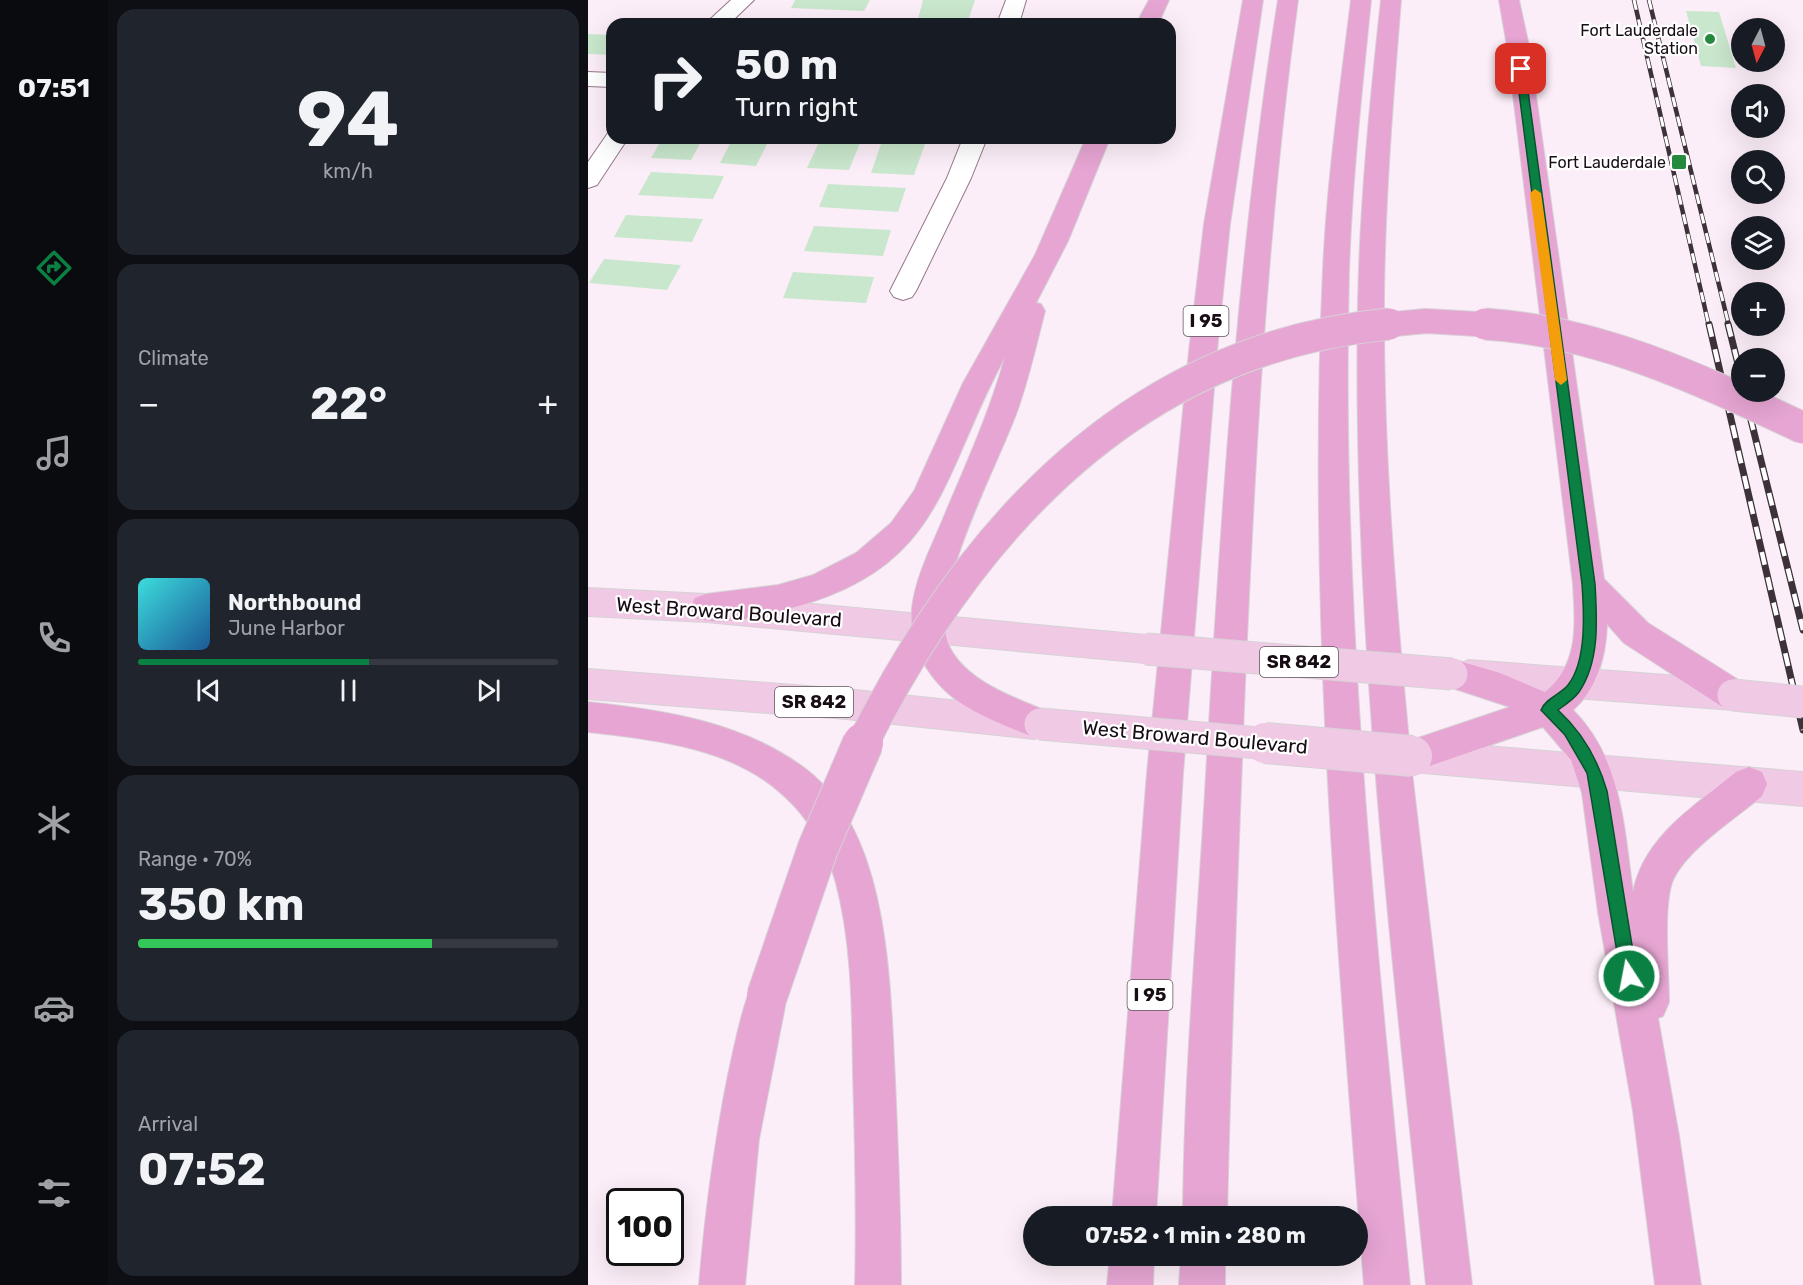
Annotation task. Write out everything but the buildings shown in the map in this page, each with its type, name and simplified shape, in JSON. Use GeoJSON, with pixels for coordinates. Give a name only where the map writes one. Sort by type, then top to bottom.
{"type":"FeatureCollection","features":[{"type":"Feature","properties":{"kind":"highway"},"geometry":{"type":"LineString","coordinates":[[1150,18],[1159,0]]}},
{"type":"Feature","properties":{"kind":"highway","name":"I 95"},"geometry":{"type":"LineString","coordinates":[[1135,1206],[1165,773],[1203,351],[1216,224],[1253,0]]}},
{"type":"Feature","properties":{"kind":"highway"},"geometry":{"type":"LineString","coordinates":[[1204,1206],[1232,609],[1248,357],[1263,192],[1288,0]]}},
{"type":"Feature","properties":{"kind":"highway"},"geometry":{"type":"LineString","coordinates":[[1361,0],[1343,153],[1336,268],[1333,413],[1335,517],[1342,718],[1351,866],[1387,1285]]}},
{"type":"Feature","properties":{"kind":"highway"},"geometry":{"type":"LineString","coordinates":[[1391,0],[1377,156],[1372,262],[1371,341],[1375,496],[1392,738],[1449,1285]]}},
{"type":"Feature","properties":{"kind":"highway"},"geometry":{"type":"LineString","coordinates":[[1509,0],[1518,46],[1589,584],[1590,640],[1586,663],[1578,682]]}},
{"type":"Feature","properties":{"kind":"highway"},"geometry":{"type":"LineString","coordinates":[[1518,46],[1519,0]]}},
{"type":"Feature","properties":{"kind":"highway"},"geometry":{"type":"LineString","coordinates":[[706,608],[757,604],[783,599],[833,580],[869,561],[888,546],[920,508],[968,402],[1048,254],[1095,144]]}},
{"type":"Feature","properties":{"kind":"highway"},"geometry":{"type":"LineString","coordinates":[[1040,724],[978,698],[957,681],[938,657],[926,628],[934,577],[1006,404],[1048,254]]}},
{"type":"Feature","properties":{"kind":"highway"},"geometry":{"type":"LineString","coordinates":[[722,1285],[729,1203],[743,1097],[767,996],[801,890],[827,825],[877,717],[935,616],[997,536],[1064,470],[1132,414],[1206,369],[1263,347],[1320,332],[1402,321],[1474,322],[1545,331],[1626,352],[1700,380],[1803,428]]}},
{"type":"Feature","properties":{"kind":"highway"},"geometry":{"type":"LineString","coordinates":[[1589,584],[1636,633],[1733,695]]}},
{"type":"Feature","properties":{"kind":"highway"},"geometry":{"type":"LineString","coordinates":[[1452,674],[1543,702],[1570,730],[1594,771],[1600,791],[1616,909],[1650,1088],[1678,1285]]}},
{"type":"Feature","properties":{"kind":"highway"},"geometry":{"type":"LineString","coordinates":[[1412,756],[1543,702]]}},
{"type":"Feature","properties":{"kind":"highway"},"geometry":{"type":"LineString","coordinates":[[588,717],[677,729],[734,746],[758,757],[805,792],[828,823],[841,846],[860,901],[869,964],[876,1133],[878,1285]]}},
{"type":"Feature","properties":{"kind":"highway"},"geometry":{"type":"LineString","coordinates":[[1650,1088],[1649,906],[1654,879],[1661,864],[1677,844],[1749,784]]}},
{"type":"Feature","properties":{"kind":"highway"},"geometry":{"type":"LineString","coordinates":[[1130,1285],[1131,1266]]}},
{"type":"Feature","properties":{"kind":"highway"},"geometry":{"type":"LineString","coordinates":[[1202,1285],[1203,1266]]}},
{"type":"Feature","properties":{"kind":"main road","name":"West Broward Boulevard"},"geometry":{"type":"LineString","coordinates":[[588,602],[706,608],[1063,642],[1452,674]]}},
{"type":"Feature","properties":{"kind":"main road"},"geometry":{"type":"LineString","coordinates":[[1543,702],[1578,682],[1803,702]]}},
{"type":"Feature","properties":{"kind":"main road","name":"West Broward Boulevard"},"geometry":{"type":"LineString","coordinates":[[588,684],[846,704],[1040,724],[1803,789]]}},
{"type":"Feature","properties":{"kind":"street"},"geometry":{"type":"LineString","coordinates":[[723,18],[744,0]]}},
{"type":"Feature","properties":{"kind":"street"},"geometry":{"type":"LineString","coordinates":[[1010,18],[1016,0]]}},
{"type":"Feature","properties":{"kind":"street"},"geometry":{"type":"LineString","coordinates":[[588,79],[606,80]]}},
{"type":"Feature","properties":{"kind":"street"},"geometry":{"type":"LineString","coordinates":[[588,180],[612,144]]}},
{"type":"Feature","properties":{"kind":"street"},"geometry":{"type":"LineString","coordinates":[[903,291],[959,178],[973,144]]}},
{"type":"Feature","properties":{"kind":"railway"},"geometry":{"type":"LineString","coordinates":[[1634,0],[1709,326]]}},
{"type":"Feature","properties":{"kind":"railway"},"geometry":{"type":"LineString","coordinates":[[1649,0],[1729,326]]}},
{"type":"Feature","properties":{"kind":"railway"},"geometry":{"type":"LineString","coordinates":[[1709,324],[1803,730]]}},
{"type":"Feature","properties":{"kind":"railway"},"geometry":{"type":"LineString","coordinates":[[1728,324],[1734,348]]}},
{"type":"Feature","properties":{"kind":"railway"},"geometry":{"type":"LineString","coordinates":[[1746,402],[1803,630]]}},
{"type":"Feature","properties":{"kind":"slow traffic"},"geometry":{"type":"LineString","coordinates":[[1535,193],[1561,380]]}},
{"type":"Feature","properties":{"kind":"place","name":"Fort Lauderdale Station"},"geometry":{"type":"Point","coordinates":[1710,39]}},
{"type":"Feature","properties":{"kind":"place","name":"Fort Lauderdale"},"geometry":{"type":"Point","coordinates":[1679,162]}},
{"type":"Feature","properties":{"kind":"route"},"geometry":{"type":"LineString","coordinates":[[1521,69],[1536,199],[1589,584],[1591,626],[1586,663],[1582,673],[1573,690],[1548,710],[1570,730],[1587,755],[1594,771],[1600,791],[1616,909],[1629,976]]}}]}
